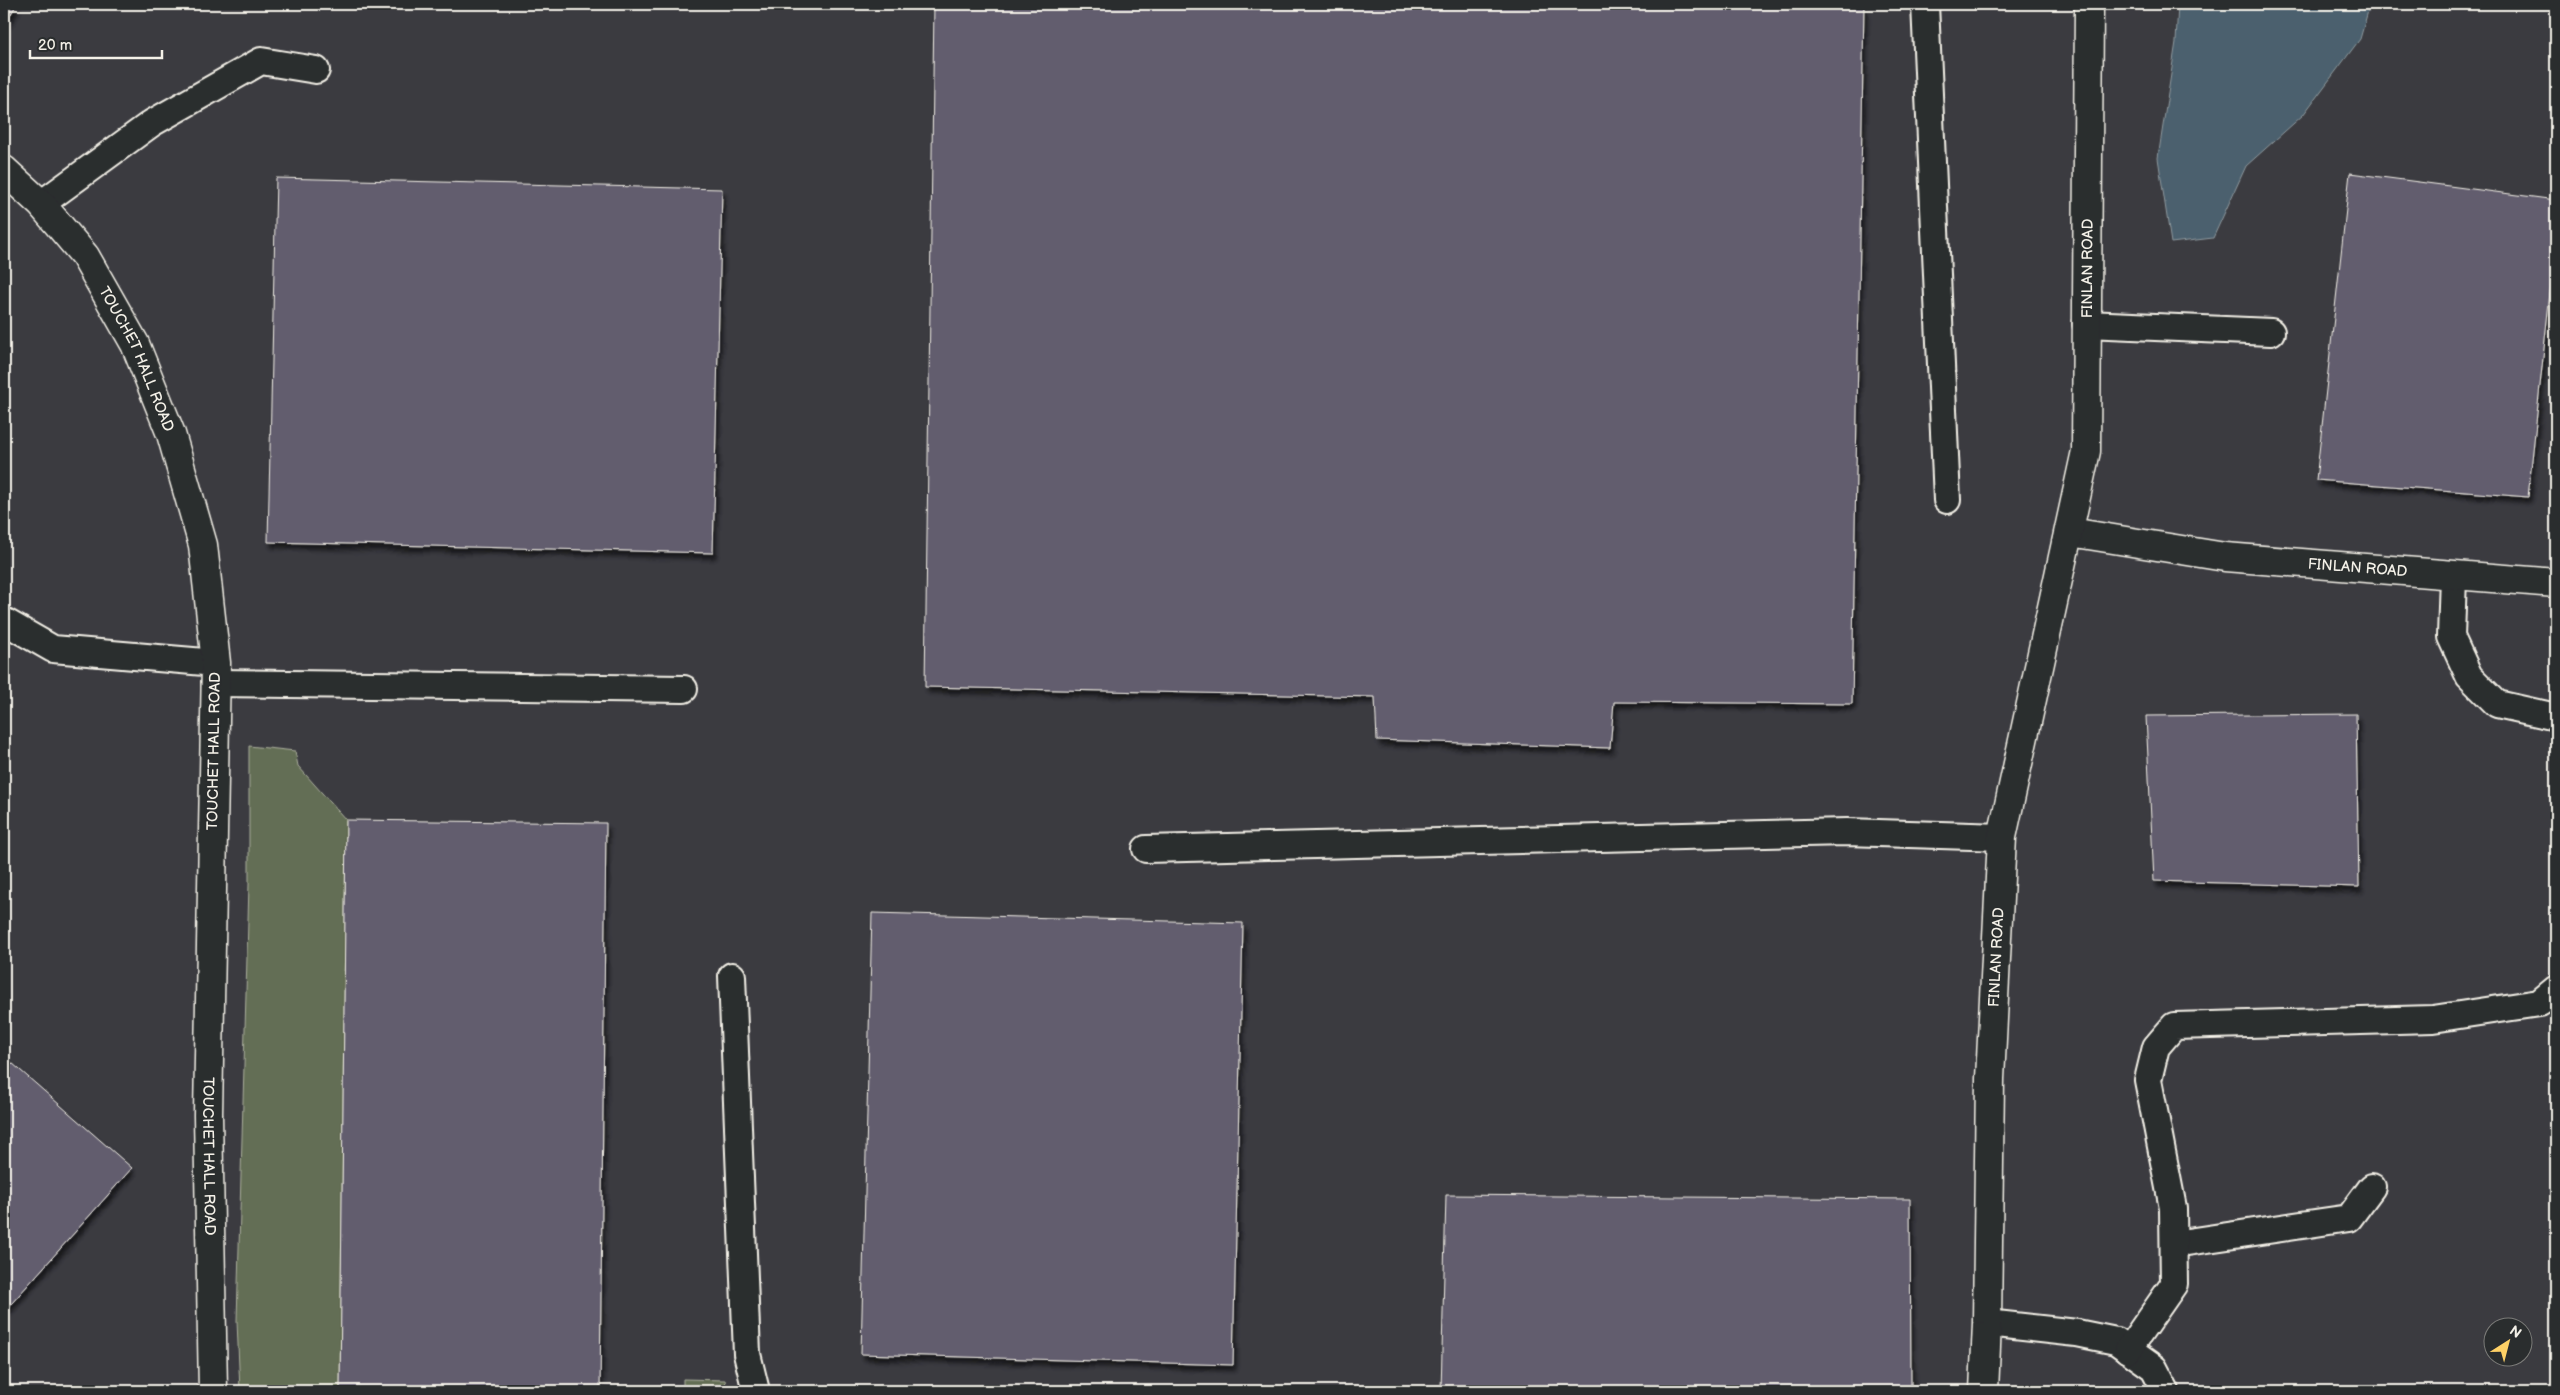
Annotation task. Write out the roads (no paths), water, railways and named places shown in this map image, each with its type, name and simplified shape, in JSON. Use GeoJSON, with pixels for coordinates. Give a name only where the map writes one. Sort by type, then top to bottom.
{"type":"FeatureCollection","features":[{"type":"Feature","properties":{"kind":"street","name":"FINLAN ROAD"},"geometry":{"type":"LineString","coordinates":[[1984,1391],[1987,1323],[1990,1079],[2002,836],[2070,532],[2086,451],[2089,4]]}},
{"type":"Feature","properties":{"kind":"street","name":"TOUCHET HALL ROAD"},"geometry":{"type":"LineString","coordinates":[[4,170],[42,204],[85,256],[135,344],[171,434],[203,545],[216,673],[208,1115],[213,1391]]}},
{"type":"Feature","properties":{"kind":"street","name":"FINLAN ROAD"},"geometry":{"type":"LineString","coordinates":[[2070,532],[2225,557],[2556,583]]}},
{"type":"Feature","properties":{"kind":"lane"},"geometry":{"type":"LineString","coordinates":[[1925,4],[1947,500]]}},
{"type":"Feature","properties":{"kind":"lane"},"geometry":{"type":"LineString","coordinates":[[42,204],[152,123],[260,61],[316,70]]}},
{"type":"Feature","properties":{"kind":"lane"},"geometry":{"type":"LineString","coordinates":[[2086,324],[2271,332]]}},
{"type":"Feature","properties":{"kind":"lane"},"geometry":{"type":"LineString","coordinates":[[2452,576],[2452,637],[2469,676],[2497,704],[2556,717]]}},
{"type":"Feature","properties":{"kind":"lane"},"geometry":{"type":"LineString","coordinates":[[4,621],[53,648],[216,673],[684,689]]}},
{"type":"Feature","properties":{"kind":"lane"},"geometry":{"type":"LineString","coordinates":[[1146,849],[1837,832],[2002,836]]}},
{"type":"Feature","properties":{"kind":"lane"},"geometry":{"type":"LineString","coordinates":[[732,976],[747,1354],[756,1391]]}},
{"type":"Feature","properties":{"kind":"lane"},"geometry":{"type":"LineString","coordinates":[[2128,1350],[2174,1284],[2174,1208],[2148,1080],[2156,1046],[2174,1026],[2433,1019],[2539,1003],[2556,989]]}},
{"type":"Feature","properties":{"kind":"lane"},"geometry":{"type":"LineString","coordinates":[[2174,1244],[2349,1218],[2372,1187]]}},
{"type":"Feature","properties":{"kind":"lane"},"geometry":{"type":"LineString","coordinates":[[1987,1323],[2077,1333],[2116,1341],[2154,1368],[2166,1391]]}},
{"type":"Feature","properties":{"kind":"water"},"geometry":{"type":"Polygon","coordinates":[[[2178,4],[2370,4],[2360,39],[2303,115],[2246,166],[2213,238],[2171,243],[2158,158],[2176,42],[2178,4]]]}}]}
